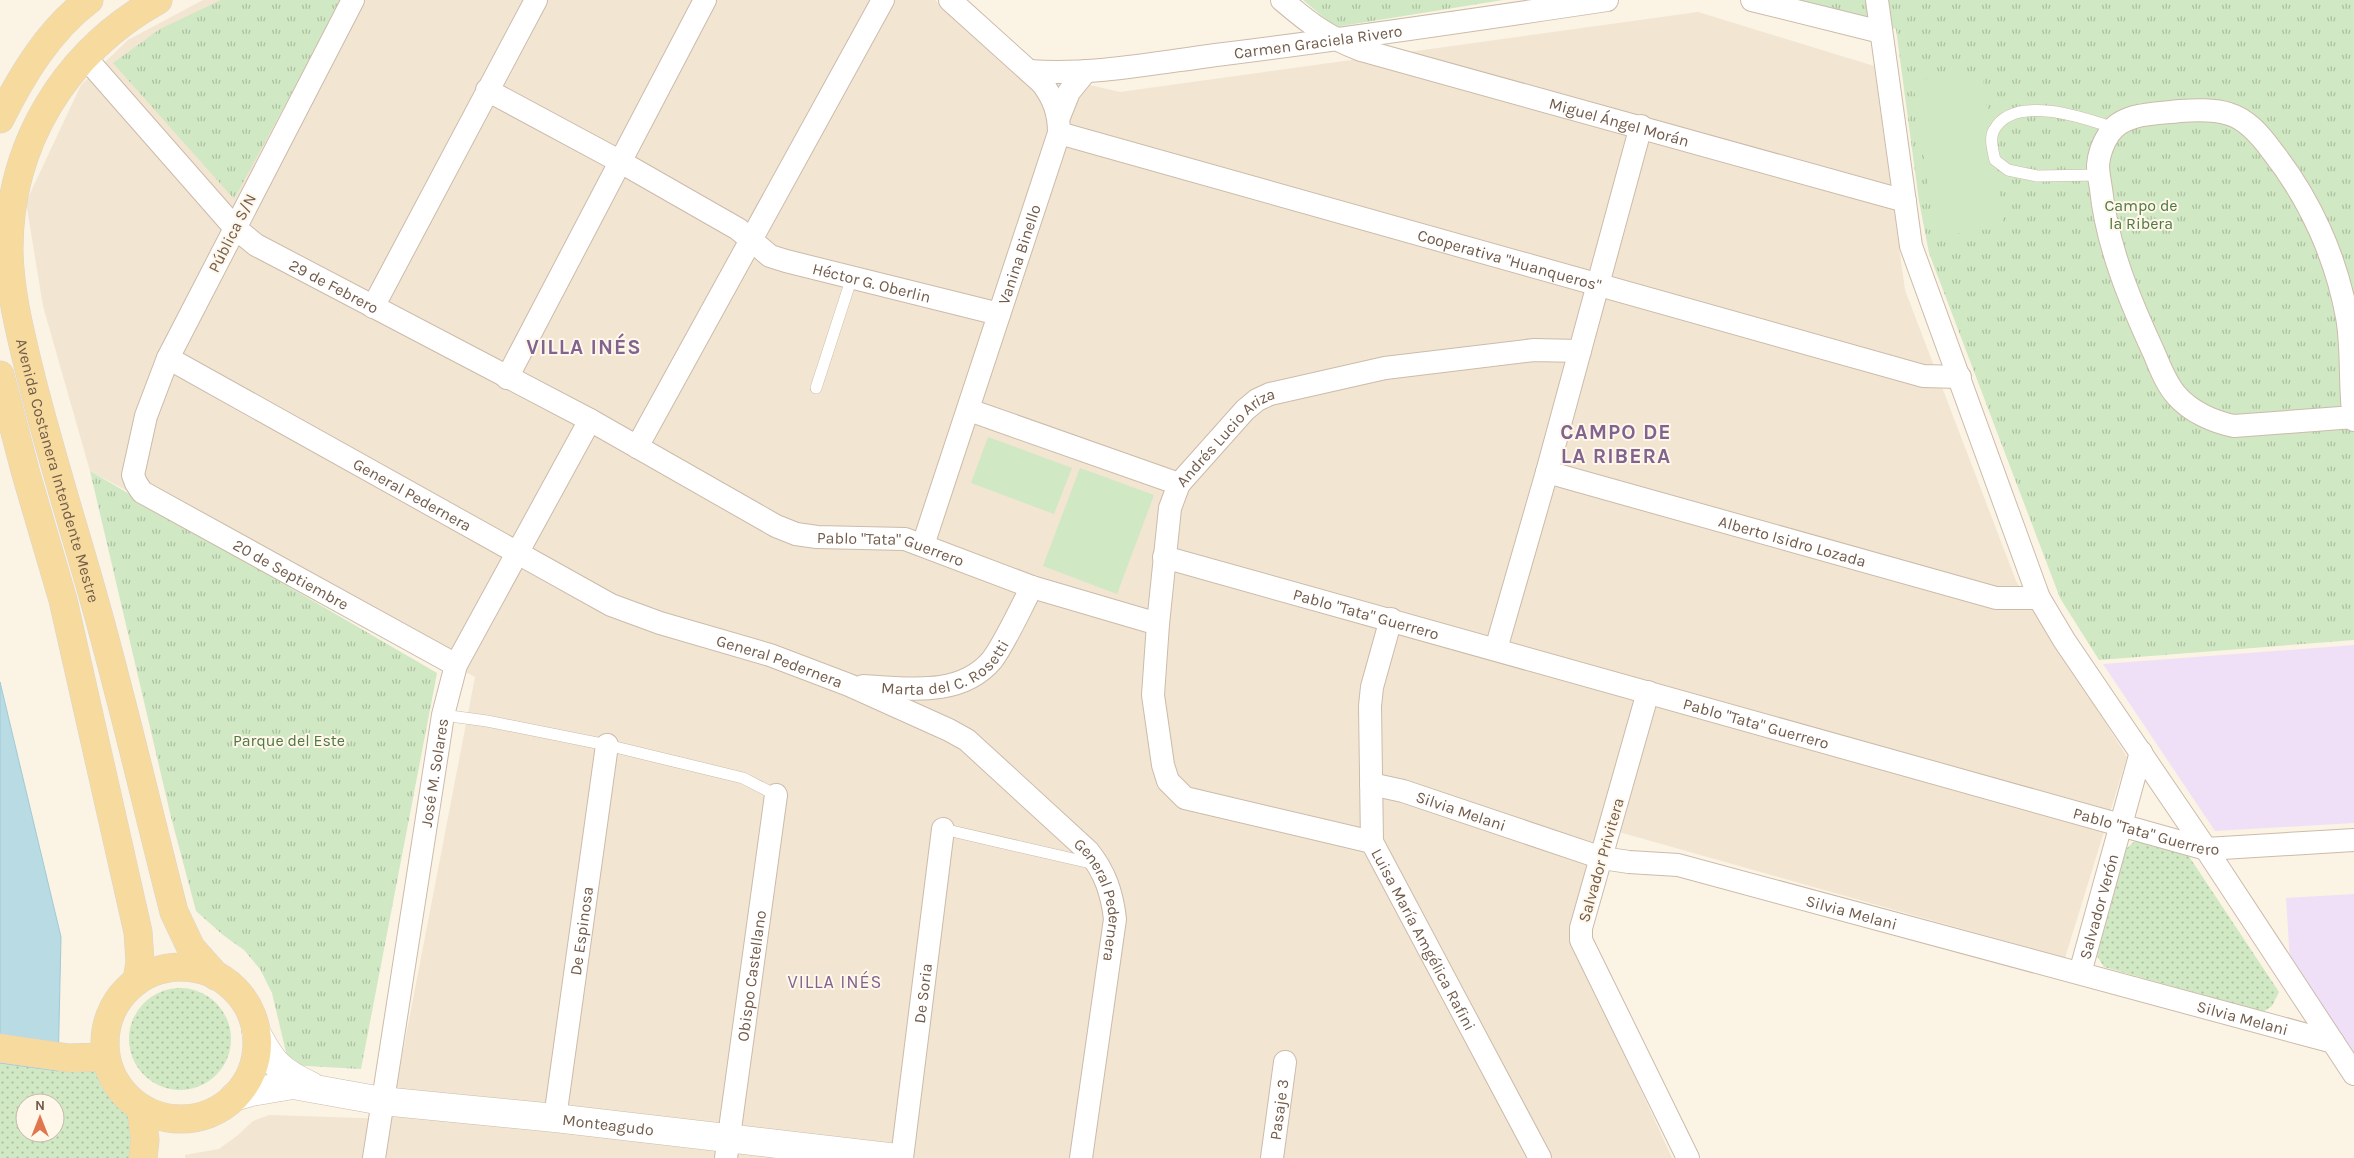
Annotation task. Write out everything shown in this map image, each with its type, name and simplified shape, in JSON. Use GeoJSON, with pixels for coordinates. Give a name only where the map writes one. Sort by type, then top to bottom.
{"type":"FeatureCollection","features":[{"type":"Feature","properties":{"kind":"main road"},"geometry":{"type":"LineString","coordinates":[[0,119],[31,62],[59,28],[89,0]]}},
{"type":"Feature","properties":{"kind":"main road","name":"Avenida Costanera Intendente Mestre"},"geometry":{"type":"LineString","coordinates":[[158,0],[120,23],[84,56],[49,102],[24,157],[14,202],[9,251],[12,291],[41,418],[96,605],[174,912],[191,948],[216,976]]}},
{"type":"Feature","properties":{"kind":"main road","name":"Avenida Costanera Intendente Mestre"},"geometry":{"type":"LineString","coordinates":[[0,375],[68,619],[138,932],[140,962],[138,980]]}},
{"type":"Feature","properties":{"kind":"main road"},"geometry":{"type":"LineString","coordinates":[[176,968],[196,969],[216,976],[235,990],[249,1009],[256,1032],[256,1055],[249,1077],[234,1097],[214,1111],[190,1119],[164,1118],[141,1108],[122,1091],[105,1057],[104,1044],[108,1020],[120,998],[138,980],[156,971],[176,968]]}},
{"type":"Feature","properties":{"kind":"main road"},"geometry":{"type":"LineString","coordinates":[[0,1048],[69,1058],[105,1057]]}},
{"type":"Feature","properties":{"kind":"main road"},"geometry":{"type":"LineString","coordinates":[[141,1108],[144,1140],[143,1158]]}},
{"type":"Feature","properties":{"kind":"street","name":"Pública S/N"},"geometry":{"type":"LineString","coordinates":[[133,475],[146,416],[168,358],[353,0]]}},
{"type":"Feature","properties":{"kind":"street"},"geometry":{"type":"LineString","coordinates":[[373,307],[486,90],[536,0]]}},
{"type":"Feature","properties":{"kind":"street"},"geometry":{"type":"LineString","coordinates":[[507,378],[705,0]]}},
{"type":"Feature","properties":{"kind":"street"},"geometry":{"type":"LineString","coordinates":[[637,447],[883,0]]}},
{"type":"Feature","properties":{"kind":"street"},"geometry":{"type":"LineString","coordinates":[[950,0],[1042,82],[1050,94],[1060,125]]}},
{"type":"Feature","properties":{"kind":"street","name":"Miguel Ángel Morán"},"geometry":{"type":"LineString","coordinates":[[1282,0],[1312,26],[1334,40],[1361,50],[1641,126],[1905,201]]}},
{"type":"Feature","properties":{"kind":"street","name":"Carmen Graciela Rivero"},"geometry":{"type":"LineString","coordinates":[[1029,71],[1060,74],[1086,71],[1334,40],[1608,0]]}},
{"type":"Feature","properties":{"kind":"street"},"geometry":{"type":"LineString","coordinates":[[1752,0],[1881,32]]}},
{"type":"Feature","properties":{"kind":"street"},"geometry":{"type":"LineString","coordinates":[[1877,0],[1914,256],[1960,377],[2039,598],[2064,640],[2206,849],[2354,1074]]}},
{"type":"Feature","properties":{"kind":"street"},"geometry":{"type":"LineString","coordinates":[[1420,28],[1413,46],[1426,68]]}},
{"type":"Feature","properties":{"kind":"street","name":"29 de Febrero"},"geometry":{"type":"LineString","coordinates":[[84,56],[235,228],[256,245],[590,420],[637,447]]}},
{"type":"Feature","properties":{"kind":"street","name":"Vanina Binello"},"geometry":{"type":"LineString","coordinates":[[923,545],[1000,314],[1069,92],[1086,71]]}},
{"type":"Feature","properties":{"kind":"street","name":"Héctor G. Oberlin"},"geometry":{"type":"LineString","coordinates":[[486,90],[619,161],[738,229],[770,256],[1000,314]]}},
{"type":"Feature","properties":{"kind":"street"},"geometry":{"type":"LineString","coordinates":[[2188,110],[2230,114],[2242,120],[2266,142],[2304,197],[2334,265],[2347,320],[2354,418],[2234,426],[2202,415],[2177,396],[2166,380],[2144,332],[2117,259],[2103,207],[2099,175],[2098,166],[2102,147],[2114,128],[2121,122],[2141,115],[2188,110]]}},
{"type":"Feature","properties":{"kind":"street","name":"Cooperativa \"Huanqueros\""},"geometry":{"type":"LineString","coordinates":[[1060,125],[1597,286],[1922,376],[1960,377]]}},
{"type":"Feature","properties":{"kind":"street"},"geometry":{"type":"LineString","coordinates":[[1496,649],[1547,472],[1641,126]]}},
{"type":"Feature","properties":{"kind":"street","name":"Andrés Lucio Ariza"},"geometry":{"type":"LineString","coordinates":[[1372,842],[1185,798],[1173,788],[1163,765],[1155,716],[1154,672],[1170,508],[1179,484],[1245,410],[1257,400],[1270,394],[1385,368],[1534,350],[1580,351]]}},
{"type":"Feature","properties":{"kind":"street","name":"General Pedernera"},"geometry":{"type":"LineString","coordinates":[[168,358],[610,605],[630,613],[770,655],[849,685],[967,740],[1088,851],[1100,865],[1111,894],[1115,919],[1081,1158]]}},
{"type":"Feature","properties":{"kind":"street"},"geometry":{"type":"LineString","coordinates":[[969,410],[1179,484]]}},
{"type":"Feature","properties":{"kind":"street","name":"José M. Solares"},"geometry":{"type":"LineString","coordinates":[[374,1158],[443,715],[456,665],[590,420]]}},
{"type":"Feature","properties":{"kind":"street","name":"Pablo \"Tata\" Guerrero"},"geometry":{"type":"LineString","coordinates":[[637,447],[776,526],[796,534],[817,537],[905,539],[1032,587],[1158,624]]}},
{"type":"Feature","properties":{"kind":"street","name":"Alberto Isidro Lozada"},"geometry":{"type":"LineString","coordinates":[[1547,472],[1996,598],[2039,598]]}},
{"type":"Feature","properties":{"kind":"street","name":"20 de Septiembre"},"geometry":{"type":"LineString","coordinates":[[133,475],[142,492],[456,665]]}},
{"type":"Feature","properties":{"kind":"street","name":"Pablo \"Tata\" Guerrero"},"geometry":{"type":"LineString","coordinates":[[1164,556],[2206,849],[2354,840]]}},
{"type":"Feature","properties":{"kind":"street","name":"Marta del C. Rosetti"},"geometry":{"type":"LineString","coordinates":[[849,685],[920,689],[952,685],[975,676],[992,660],[1032,587]]}},
{"type":"Feature","properties":{"kind":"street","name":"Luisa María Amgélica Rafini"},"geometry":{"type":"LineString","coordinates":[[1391,619],[1372,687],[1370,706],[1372,842],[1540,1158]]}},
{"type":"Feature","properties":{"kind":"street","name":"Salvador Privitera"},"geometry":{"type":"LineString","coordinates":[[1648,692],[1581,928],[1581,940],[1688,1158]]}},
{"type":"Feature","properties":{"kind":"street","name":"De Espinosa"},"geometry":{"type":"LineString","coordinates":[[555,1118],[607,745]]}},
{"type":"Feature","properties":{"kind":"street","name":"Salvador Verón"},"geometry":{"type":"LineString","coordinates":[[2080,973],[2141,752]]}},
{"type":"Feature","properties":{"kind":"street","name":"Silvia Melani"},"geometry":{"type":"LineString","coordinates":[[1371,784],[1403,791],[1602,858],[1628,862],[1678,865],[2333,1042]]}},
{"type":"Feature","properties":{"kind":"street","name":"Obispo Castellano"},"geometry":{"type":"LineString","coordinates":[[727,1148],[776,795]]}},
{"type":"Feature","properties":{"kind":"street","name":"De Soria"},"geometry":{"type":"LineString","coordinates":[[902,1158],[943,829]]}},
{"type":"Feature","properties":{"kind":"street","name":"Monteagudo"},"geometry":{"type":"LineString","coordinates":[[256,1032],[270,1058],[288,1076],[317,1088]]}},
{"type":"Feature","properties":{"kind":"street","name":"Pasaje 3"},"geometry":{"type":"LineString","coordinates":[[1272,1158],[1284,1062]]}},
{"type":"Feature","properties":{"kind":"street","name":"Monteagudo"},"geometry":{"type":"LineString","coordinates":[[234,1097],[275,1087],[293,1085],[382,1101],[555,1118],[727,1148],[897,1158]]}},
{"type":"Feature","properties":{"kind":"lane"},"geometry":{"type":"LineString","coordinates":[[2099,175],[2037,176],[2008,170],[1995,160],[1992,146],[1994,130],[2005,118],[2033,110],[2061,113],[2114,128]]}},
{"type":"Feature","properties":{"kind":"lane"},"geometry":{"type":"LineString","coordinates":[[816,388],[852,277]]}},
{"type":"Feature","properties":{"kind":"lane"},"geometry":{"type":"LineString","coordinates":[[443,715],[487,721],[607,745],[743,778],[776,795]]}},
{"type":"Feature","properties":{"kind":"lane"},"geometry":{"type":"LineString","coordinates":[[943,829],[1100,865]]}},
{"type":"Feature","properties":{"kind":"shaded area"},"geometry":{"type":"Polygon","coordinates":[[[203,0],[935,0],[1007,66],[1120,92],[1698,12],[1874,66],[1905,290],[2016,581],[2127,757],[2065,958],[1612,830],[1574,944],[1672,1158],[185,1158],[185,1155],[219,1149],[253,1121],[269,1115],[390,1119],[475,677],[90,471],[43,306],[26,202],[81,85],[128,40],[203,0]]]}},
{"type":"Feature","properties":{"kind":"shaded area"},"geometry":{"type":"Polygon","coordinates":[[[2354,645],[2354,823],[2215,831],[2103,664],[2354,645]]]}},
{"type":"Feature","properties":{"kind":"shaded area"},"geometry":{"type":"Polygon","coordinates":[[[2354,894],[2354,1052],[2290,962],[2286,898],[2354,894]]]}},
{"type":"Feature","properties":{"kind":"green space"},"geometry":{"type":"Polygon","coordinates":[[[221,0],[342,0],[234,199],[113,63],[160,29],[221,0]]]}},
{"type":"Feature","properties":{"kind":"green space"},"geometry":{"type":"Polygon","coordinates":[[[1303,0],[1503,0],[1335,27],[1303,0]]]}},
{"type":"Feature","properties":{"kind":"green space","name":"Campo de la Ribera"},"geometry":{"type":"Polygon","coordinates":[[[1800,0],[2354,0],[2354,640],[2099,660],[2060,598],[1929,253],[1919,201],[1896,29],[1800,0]]]}},
{"type":"Feature","properties":{"kind":"green space"},"geometry":{"type":"Polygon","coordinates":[[[1982,71],[2004,227],[1935,237],[1913,81],[1982,71]]]}},
{"type":"Feature","properties":{"kind":"green space"},"geometry":{"type":"Polygon","coordinates":[[[988,437],[1072,468],[1054,514],[971,483],[988,437]]]}},
{"type":"Feature","properties":{"kind":"green space"},"geometry":{"type":"Polygon","coordinates":[[[1080,468],[1154,495],[1117,594],[1043,566],[1080,468]]]}},
{"type":"Feature","properties":{"kind":"green space","name":"Parque del Este"},"geometry":{"type":"Polygon","coordinates":[[[90,471],[437,673],[361,1069],[289,1065],[272,993],[260,969],[244,950],[223,935],[196,911],[171,817],[90,471]]]}},
{"type":"Feature","properties":{"kind":"green space"},"geometry":{"type":"Polygon","coordinates":[[[2137,839],[2186,852],[2279,992],[2272,1006],[2263,1012],[2104,967],[2097,956],[2126,849],[2137,839]]]}},
{"type":"Feature","properties":{"kind":"green space"},"geometry":{"type":"Polygon","coordinates":[[[180,988],[199,992],[216,1003],[227,1020],[231,1039],[227,1058],[216,1075],[199,1086],[180,1090],[161,1086],[144,1075],[133,1058],[129,1039],[133,1020],[144,1003],[161,992],[180,988]]]}},
{"type":"Feature","properties":{"kind":"green space"},"geometry":{"type":"Polygon","coordinates":[[[0,1048],[105,1057],[121,1091],[141,1108],[143,1158],[0,1158],[0,1048]]]}},
{"type":"Feature","properties":{"kind":"water"},"geometry":{"type":"Polygon","coordinates":[[[0,682],[61,937],[58,1071],[0,1063],[0,682]]]}},
{"type":"Feature","properties":{"kind":"district","name":"VILLA INÉS"},"geometry":{"type":"Point","coordinates":[584,347]}},
{"type":"Feature","properties":{"kind":"district","name":"CAMPO DE LA RIBERA"},"geometry":{"type":"Point","coordinates":[1616,444]}},
{"type":"Feature","properties":{"kind":"district","name":"VILLA INÉS"},"geometry":{"type":"Point","coordinates":[835,982]}}]}
